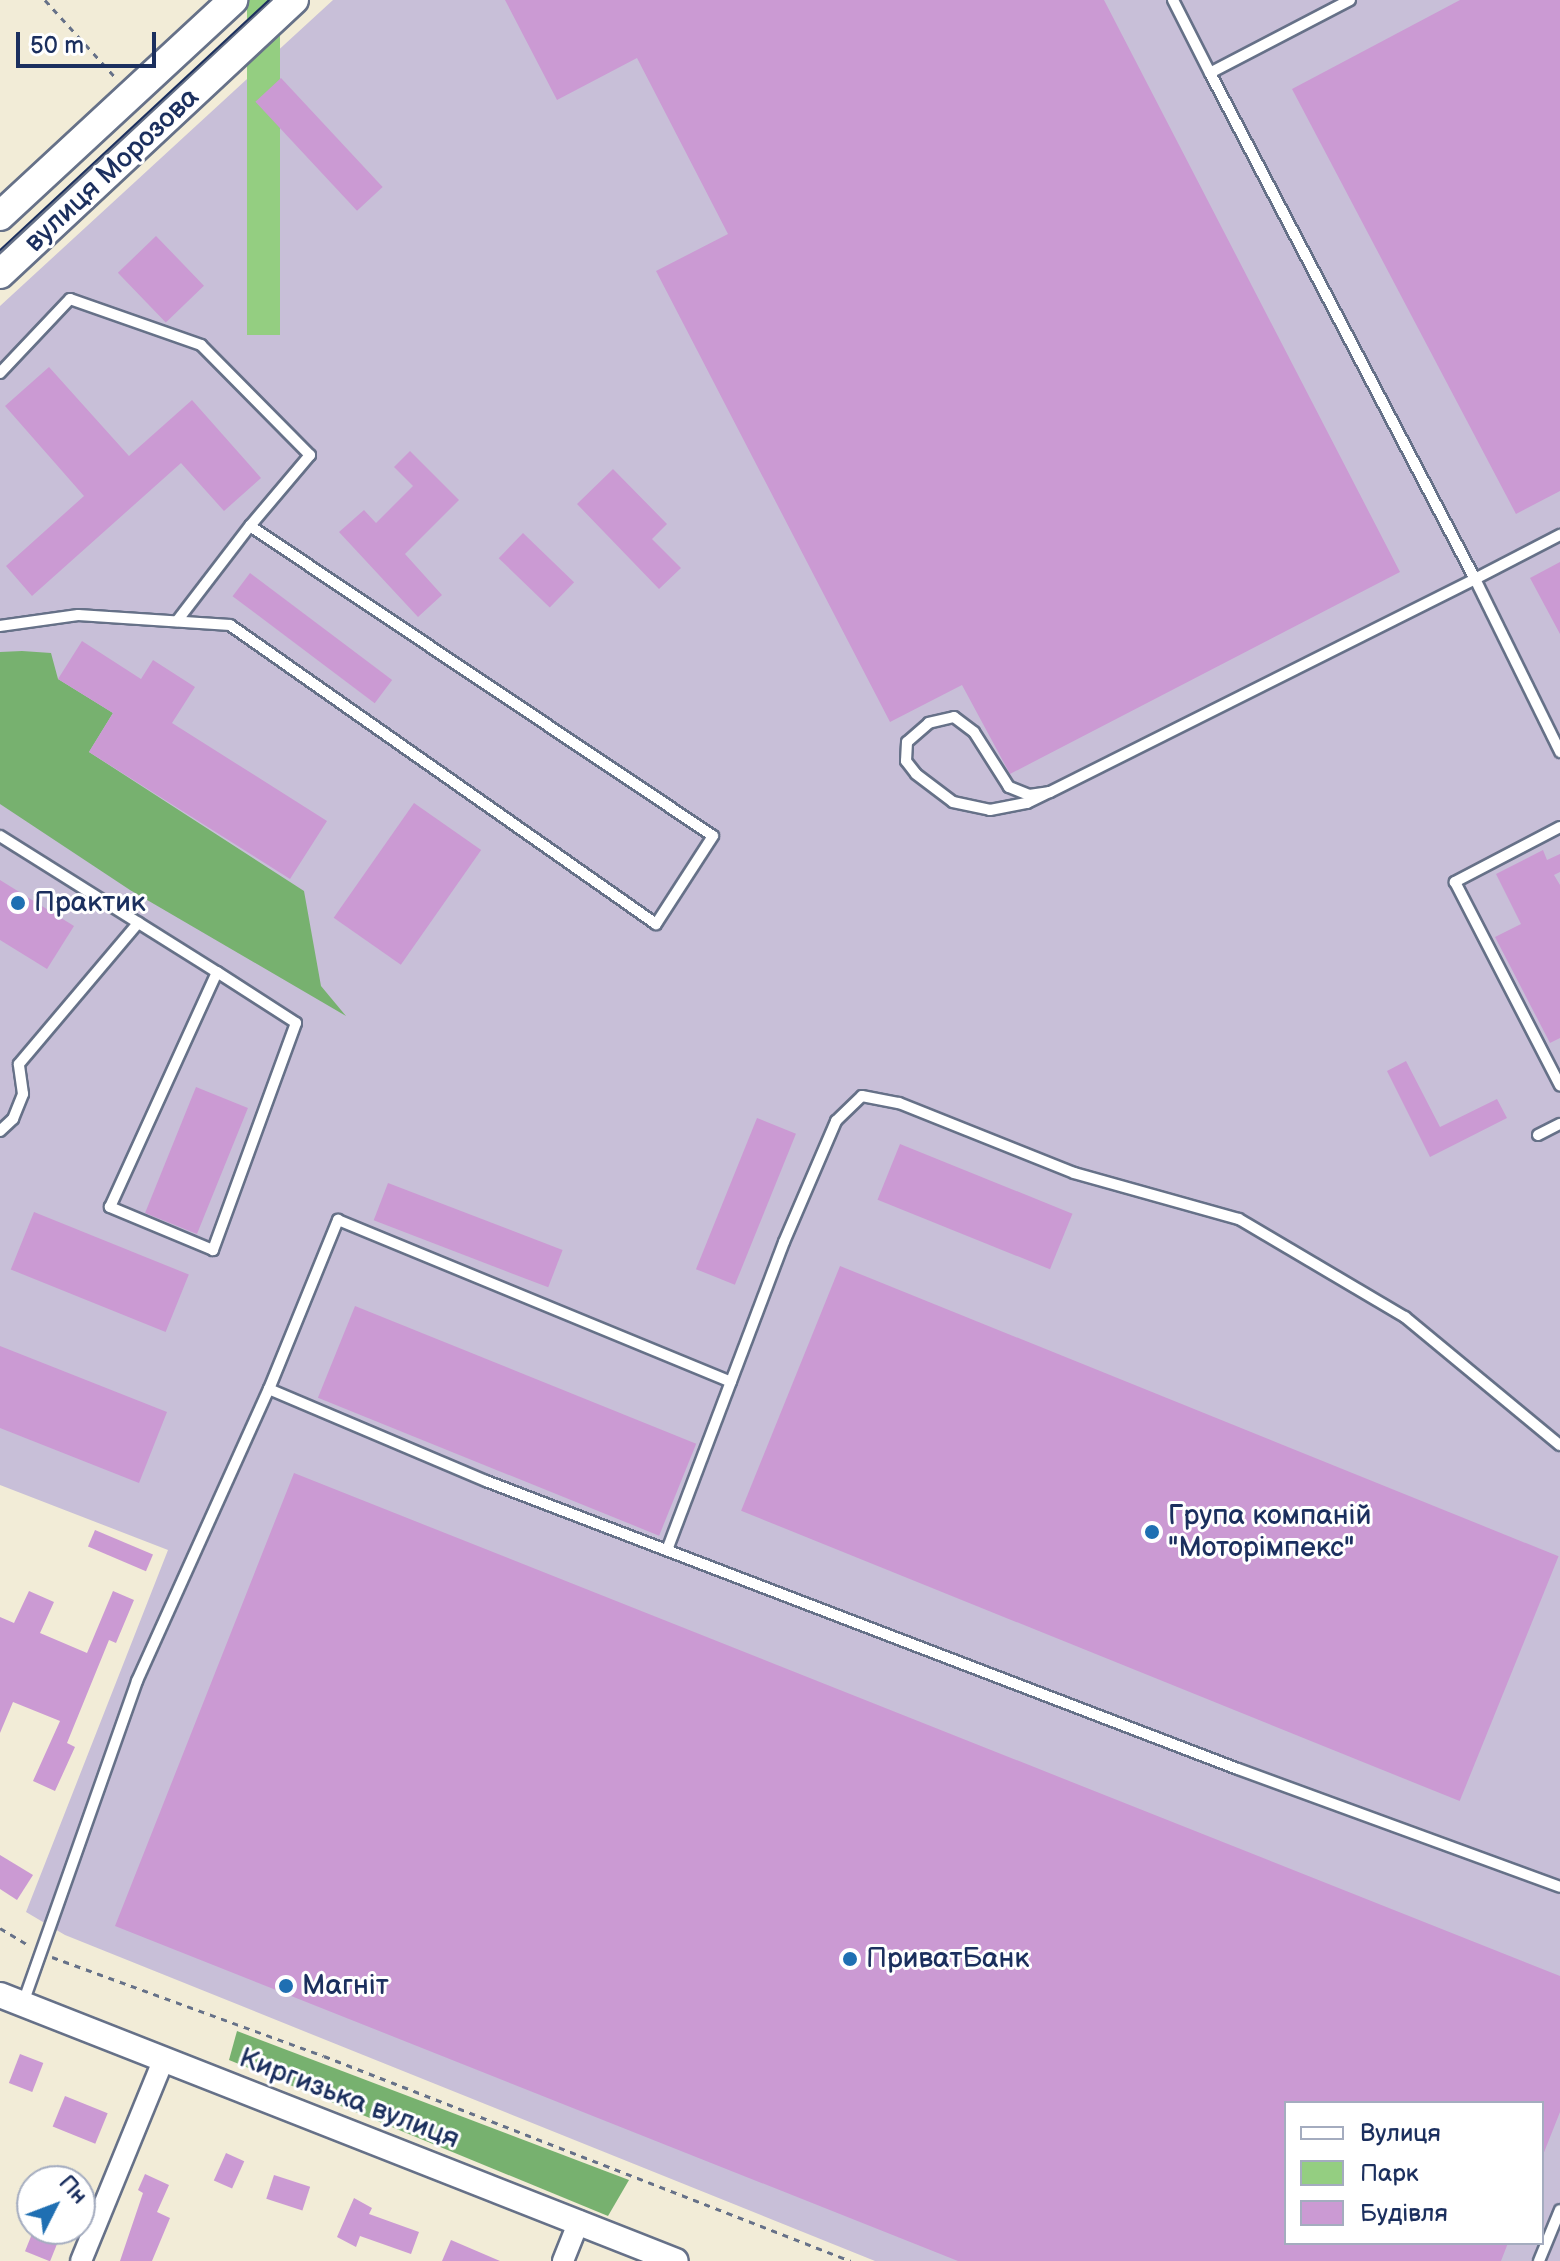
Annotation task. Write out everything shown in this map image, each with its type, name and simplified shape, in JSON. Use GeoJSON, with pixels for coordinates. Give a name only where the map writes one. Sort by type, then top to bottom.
{"type":"FeatureCollection","features":[{"type":"Feature","properties":{"kind":"main road","name":"вулиця Морозова"},"geometry":{"type":"LineString","coordinates":[[0,216],[233,0]]}},
{"type":"Feature","properties":{"kind":"main road","name":"вулиця Морозова"},"geometry":{"type":"LineString","coordinates":[[0,274],[294,0]]}},
{"type":"Feature","properties":{"kind":"street","name":"Киргизька вулиця"},"geometry":{"type":"LineString","coordinates":[[0,1995],[676,2261]]}},
{"type":"Feature","properties":{"kind":"street"},"geometry":{"type":"LineString","coordinates":[[81,2261],[164,2059]]}},
{"type":"Feature","properties":{"kind":"street"},"geometry":{"type":"LineString","coordinates":[[563,2261],[579,2221]]}},
{"type":"Feature","properties":{"kind":"lane"},"geometry":{"type":"LineString","coordinates":[[1173,0],[1475,579],[1560,752]]}},
{"type":"Feature","properties":{"kind":"lane"},"geometry":{"type":"LineString","coordinates":[[1210,73],[1350,0]]}},
{"type":"Feature","properties":{"kind":"lane"},"geometry":{"type":"LineString","coordinates":[[0,373],[70,299],[201,345],[310,455],[250,526],[177,621]]}},
{"type":"Feature","properties":{"kind":"lane"},"geometry":{"type":"LineString","coordinates":[[0,626],[78,615],[230,625],[656,924],[713,836],[250,526]]}},
{"type":"Feature","properties":{"kind":"lane"},"geometry":{"type":"LineString","coordinates":[[1050,792],[1029,795],[1009,787],[974,732],[954,717],[944,716],[929,723],[907,742],[906,761],[916,774],[953,802],[990,810],[1009,808],[1050,792],[1560,535]]}},
{"type":"Feature","properties":{"kind":"lane"},"geometry":{"type":"LineString","coordinates":[[1560,827],[1455,882],[1560,1085]]}},
{"type":"Feature","properties":{"kind":"lane"},"geometry":{"type":"LineString","coordinates":[[0,836],[217,972],[296,1023],[213,1250],[110,1207],[217,972]]}},
{"type":"Feature","properties":{"kind":"lane"},"geometry":{"type":"LineString","coordinates":[[0,1131],[13,1119],[23,1094],[19,1064],[138,923]]}},
{"type":"Feature","properties":{"kind":"lane"},"geometry":{"type":"LineString","coordinates":[[667,1550],[836,1121],[862,1096],[899,1103],[1074,1173],[1239,1219],[1405,1317],[1560,1445]]}},
{"type":"Feature","properties":{"kind":"lane"},"geometry":{"type":"LineString","coordinates":[[1538,1135],[1560,1124]]}},
{"type":"Feature","properties":{"kind":"lane"},"geometry":{"type":"LineString","coordinates":[[23,2003],[137,1681],[269,1389],[338,1220],[731,1382]]}},
{"type":"Feature","properties":{"kind":"lane"},"geometry":{"type":"LineString","coordinates":[[269,1389],[486,1481],[1238,1769],[1560,1887]]}},
{"type":"Feature","properties":{"kind":"lane"},"geometry":{"type":"LineString","coordinates":[[1539,2261],[1560,2210]]}},
{"type":"Feature","properties":{"kind":"path"},"geometry":{"type":"LineString","coordinates":[[45,0],[118,80]]}},
{"type":"Feature","properties":{"kind":"path"},"geometry":{"type":"LineString","coordinates":[[0,1928],[41,1953],[339,2062],[851,2261]]}},
{"type":"Feature","properties":{"kind":"shaded area"},"geometry":{"type":"Polygon","coordinates":[[[333,0],[1560,0],[1560,2261],[875,2261],[65,1935],[26,1912],[168,1550],[0,1485],[0,306],[333,0]]]}},
{"type":"Feature","properties":{"kind":"green space"},"geometry":{"type":"Polygon","coordinates":[[[247,0],[280,0],[280,335],[247,335],[247,0]]]}},
{"type":"Feature","properties":{"kind":"green space"},"geometry":{"type":"Polygon","coordinates":[[[0,652],[51,653],[58,679],[113,713],[89,752],[304,891],[321,986],[346,1016],[130,890],[0,804],[0,652]]]}},
{"type":"Feature","properties":{"kind":"green space"},"geometry":{"type":"Polygon","coordinates":[[[237,2031],[629,2180],[608,2216],[229,2060],[237,2031]]]}},
{"type":"Feature","properties":{"kind":"building"},"geometry":{"type":"Polygon","coordinates":[[[505,0],[1104,0],[1400,572],[1010,774],[962,685],[890,722],[656,271],[728,234],[637,58],[557,100],[505,0]]]}},
{"type":"Feature","properties":{"kind":"building"},"geometry":{"type":"Polygon","coordinates":[[[1460,0],[1560,0],[1560,491],[1516,514],[1292,89],[1460,0]]]}},
{"type":"Feature","properties":{"kind":"building"},"geometry":{"type":"Polygon","coordinates":[[[281,78],[383,187],[357,211],[255,102],[281,78]]]}},
{"type":"Feature","properties":{"kind":"building"},"geometry":{"type":"Polygon","coordinates":[[[156,236],[204,286],[166,322],[118,273],[156,236]]]}},
{"type":"Feature","properties":{"kind":"building"},"geometry":{"type":"Polygon","coordinates":[[[49,367],[129,456],[192,400],[261,478],[224,511],[181,463],[32,596],[6,566],[84,496],[5,406],[49,367]]]}},
{"type":"Feature","properties":{"kind":"building"},"geometry":{"type":"Polygon","coordinates":[[[410,451],[459,500],[405,554],[442,595],[418,617],[339,532],[364,510],[376,523],[413,486],[394,467],[410,451]]]}},
{"type":"Feature","properties":{"kind":"building"},"geometry":{"type":"Polygon","coordinates":[[[613,469],[667,524],[652,539],[681,568],[659,589],[577,504],[613,469]]]}},
{"type":"Feature","properties":{"kind":"building"},"geometry":{"type":"Polygon","coordinates":[[[523,533],[574,582],[550,607],[499,558],[523,533]]]}},
{"type":"Feature","properties":{"kind":"building"},"geometry":{"type":"Polygon","coordinates":[[[1560,562],[1560,634],[1530,578],[1560,562]]]}},
{"type":"Feature","properties":{"kind":"building"},"geometry":{"type":"Polygon","coordinates":[[[250,573],[392,680],[375,703],[233,596],[250,573]]]}},
{"type":"Feature","properties":{"kind":"building"},"geometry":{"type":"Polygon","coordinates":[[[82,641],[141,679],[153,660],[195,687],[172,723],[327,821],[290,879],[89,752],[113,713],[58,679],[82,641]]]}},
{"type":"Feature","properties":{"kind":"building"},"geometry":{"type":"Polygon","coordinates":[[[414,803],[481,850],[401,965],[334,918],[414,803]]]}},
{"type":"Feature","properties":{"kind":"building"},"geometry":{"type":"Polygon","coordinates":[[[1543,850],[1547,860],[1560,854],[1560,872],[1554,875],[1560,885],[1560,1038],[1550,1043],[1495,937],[1521,924],[1496,874],[1543,850]]]}},
{"type":"Feature","properties":{"kind":"building","name":"Практик"},"geometry":{"type":"Polygon","coordinates":[[[0,880],[74,926],[47,969],[0,940],[0,880]]]}},
{"type":"Feature","properties":{"kind":"building"},"geometry":{"type":"Polygon","coordinates":[[[1406,1061],[1440,1127],[1497,1099],[1507,1118],[1430,1157],[1387,1071],[1406,1061]]]}},
{"type":"Feature","properties":{"kind":"building"},"geometry":{"type":"Polygon","coordinates":[[[196,1087],[248,1108],[197,1234],[145,1213],[196,1087]]]}},
{"type":"Feature","properties":{"kind":"building"},"geometry":{"type":"Polygon","coordinates":[[[757,1118],[796,1134],[735,1285],[696,1269],[757,1118]]]}},
{"type":"Feature","properties":{"kind":"building"},"geometry":{"type":"Polygon","coordinates":[[[900,1144],[1072,1214],[1050,1269],[878,1200],[900,1144]]]}},
{"type":"Feature","properties":{"kind":"building"},"geometry":{"type":"Polygon","coordinates":[[[388,1183],[563,1250],[548,1287],[374,1220],[388,1183]]]}},
{"type":"Feature","properties":{"kind":"building"},"geometry":{"type":"Polygon","coordinates":[[[34,1212],[189,1275],[166,1332],[11,1269],[34,1212]]]}},
{"type":"Feature","properties":{"kind":"building","name":"Група компаній \"Моторімпекс\""},"geometry":{"type":"Polygon","coordinates":[[[840,1266],[1559,1556],[1460,1801],[741,1511],[840,1266]]]}},
{"type":"Feature","properties":{"kind":"building"},"geometry":{"type":"Polygon","coordinates":[[[355,1306],[696,1444],[659,1536],[318,1398],[355,1306]]]}},
{"type":"Feature","properties":{"kind":"building"},"geometry":{"type":"Polygon","coordinates":[[[0,1346],[167,1412],[139,1483],[0,1428],[0,1346]]]}},
{"type":"Feature","properties":{"kind":"building"},"geometry":{"type":"Polygon","coordinates":[[[294,1473],[1560,1976],[1560,2112],[1544,2152],[1544,2101],[1284,2101],[1284,2245],[1507,2245],[1501,2261],[958,2261],[115,1926],[294,1473]]]}},
{"type":"Feature","properties":{"kind":"building"},"geometry":{"type":"Polygon","coordinates":[[[95,1530],[153,1555],[146,1571],[88,1547],[95,1530]]]}},
{"type":"Feature","properties":{"kind":"building"},"geometry":{"type":"Polygon","coordinates":[[[29,1591],[54,1602],[40,1633],[87,1653],[113,1591],[134,1600],[116,1643],[109,1640],[67,1743],[75,1747],[55,1791],[33,1781],[60,1721],[13,1702],[0,1733],[0,1617],[14,1623],[29,1591]]]}},
{"type":"Feature","properties":{"kind":"building"},"geometry":{"type":"Polygon","coordinates":[[[0,1855],[33,1875],[17,1900],[0,1889],[0,1855]]]}},
{"type":"Feature","properties":{"kind":"building"},"geometry":{"type":"Polygon","coordinates":[[[20,2054],[43,2063],[32,2092],[9,2083],[20,2054]]]}},
{"type":"Feature","properties":{"kind":"building"},"geometry":{"type":"Polygon","coordinates":[[[65,2096],[108,2113],[95,2144],[53,2127],[65,2096]]]}},
{"type":"Feature","properties":{"kind":"building"},"geometry":{"type":"Polygon","coordinates":[[[226,2153],[244,2161],[232,2189],[214,2180],[226,2153]]]}},
{"type":"Feature","properties":{"kind":"building"},"geometry":{"type":"Polygon","coordinates":[[[145,2174],[169,2185],[157,2212],[170,2218],[152,2261],[120,2261],[143,2193],[138,2190],[145,2174]]]}},
{"type":"Feature","properties":{"kind":"building"},"geometry":{"type":"Polygon","coordinates":[[[274,2175],[310,2187],[302,2211],[266,2199],[274,2175]]]}},
{"type":"Feature","properties":{"kind":"building"},"geometry":{"type":"Polygon","coordinates":[[[354,2198],[372,2208],[369,2214],[419,2232],[411,2254],[360,2236],[356,2247],[337,2237],[354,2198]]]}},
{"type":"Feature","properties":{"kind":"building"},"geometry":{"type":"Polygon","coordinates":[[[451,2240],[500,2261],[442,2261],[451,2240]]]}},
{"type":"Feature","properties":{"kind":"building"},"geometry":{"type":"Polygon","coordinates":[[[28,2245],[57,2245],[50,2261],[25,2251],[28,2245]]]}},
{"type":"Feature","properties":{"kind":"tram line"},"geometry":{"type":"LineString","coordinates":[[0,250],[269,0]]}},
{"type":"Feature","properties":{"kind":"place","name":"Практик"},"geometry":{"type":"Point","coordinates":[18,903]}},
{"type":"Feature","properties":{"kind":"place","name":"Група компаній \"Моторімпекс\""},"geometry":{"type":"Point","coordinates":[1152,1532]}},
{"type":"Feature","properties":{"kind":"place","name":"ПриватБанк"},"geometry":{"type":"Point","coordinates":[850,1959]}},
{"type":"Feature","properties":{"kind":"place","name":"Магніт"},"geometry":{"type":"Point","coordinates":[286,1986]}}]}
